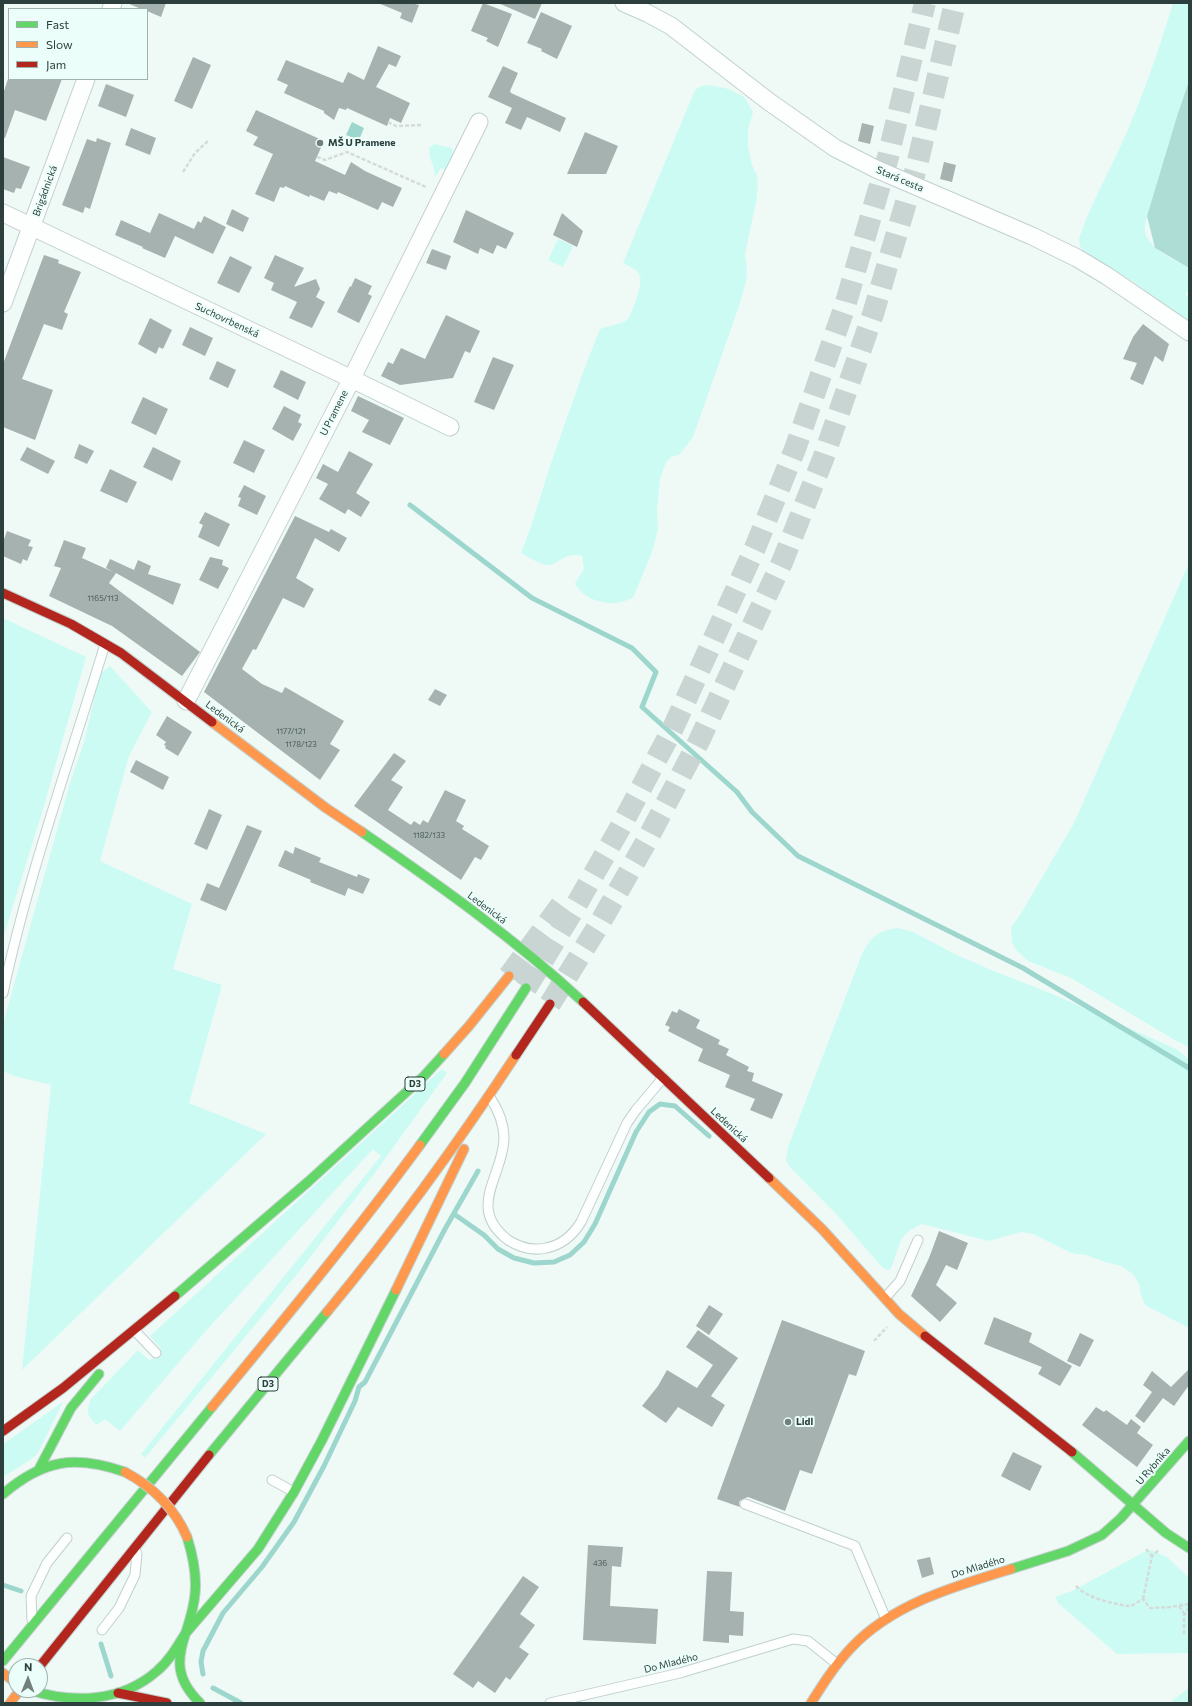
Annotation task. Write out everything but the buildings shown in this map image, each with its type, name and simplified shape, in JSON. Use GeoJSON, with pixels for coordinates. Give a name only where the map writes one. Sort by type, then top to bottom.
{"type":"FeatureCollection","features":[{"type":"Feature","properties":{"kind":"main road","name":"Ledenická"},"geometry":{"type":"LineString","coordinates":[[3,593],[71,624],[121,653],[326,808],[404,861],[494,926],[548,970],[822,1229],[899,1314],[936,1346],[1078,1457],[1166,1533],[1189,1548]]}},
{"type":"Feature","properties":{"kind":"main road","name":"D3"},"geometry":{"type":"LineString","coordinates":[[3,1431],[63,1388],[154,1314],[309,1181],[424,1076],[469,1026],[509,976]]}},
{"type":"Feature","properties":{"kind":"main road"},"geometry":{"type":"LineString","coordinates":[[3,1661],[308,1291],[370,1212],[464,1082],[526,988]]}},
{"type":"Feature","properties":{"kind":"main road","name":"D3"},"geometry":{"type":"LineString","coordinates":[[46,1658],[338,1299],[404,1214],[489,1096],[550,1004]]}},
{"type":"Feature","properties":{"kind":"main road","name":"D3"},"geometry":{"type":"LineString","coordinates":[[185,1634],[258,1549],[294,1492],[364,1356],[489,1096]]}},
{"type":"Feature","properties":{"kind":"main road","name":"D3"},"geometry":{"type":"LineString","coordinates":[[39,1469],[46,1458],[64,1420],[80,1395],[154,1314]]}},
{"type":"Feature","properties":{"kind":"main road","name":"U Rybníka"},"geometry":{"type":"LineString","coordinates":[[1133,1505],[1189,1441]]}},
{"type":"Feature","properties":{"kind":"main road"},"geometry":{"type":"LineString","coordinates":[[3,1494],[17,1482],[39,1469],[53,1465],[82,1462],[96,1463],[125,1472],[140,1480],[165,1501],[175,1514],[187,1537],[194,1558],[196,1589],[194,1604],[180,1652],[180,1669],[184,1684],[189,1692],[200,1703]]}},
{"type":"Feature","properties":{"kind":"main road","name":"Do Mladého"},"geometry":{"type":"LineString","coordinates":[[810,1703],[837,1664],[864,1636],[886,1618],[934,1594],[1076,1548],[1104,1533],[1133,1505]]}},
{"type":"Feature","properties":{"kind":"main road"},"geometry":{"type":"LineString","coordinates":[[80,1703],[118,1693],[139,1684],[158,1671],[177,1647],[185,1634]]}},
{"type":"Feature","properties":{"kind":"main road"},"geometry":{"type":"LineString","coordinates":[[118,1693],[167,1703]]}},
{"type":"Feature","properties":{"kind":"main road"},"geometry":{"type":"LineString","coordinates":[[48,1696],[66,1701],[92,1699]]}},
{"type":"Feature","properties":{"kind":"street","name":"Stará cesta"},"geometry":{"type":"LineString","coordinates":[[624,3],[672,26],[768,100],[835,148],[876,169],[1032,236],[1077,258],[1107,276],[1189,332]]}},
{"type":"Feature","properties":{"kind":"street","name":"Brigádnická"},"geometry":{"type":"LineString","coordinates":[[3,303],[86,80]]}},
{"type":"Feature","properties":{"kind":"street","name":"U Pramene"},"geometry":{"type":"LineString","coordinates":[[186,701],[352,379],[479,122]]}},
{"type":"Feature","properties":{"kind":"street","name":"Suchovrbenská"},"geometry":{"type":"LineString","coordinates":[[3,213],[450,427]]}},
{"type":"Feature","properties":{"kind":"lane"},"geometry":{"type":"LineString","coordinates":[[3,994],[23,913],[40,854],[105,644]]}},
{"type":"Feature","properties":{"kind":"lane"},"geometry":{"type":"LineString","coordinates":[[489,1096],[500,1116],[504,1137],[501,1158],[489,1192],[489,1212],[498,1229],[512,1242],[531,1249],[541,1249],[560,1244],[576,1231],[627,1124],[643,1101],[663,1078]]}},
{"type":"Feature","properties":{"kind":"lane"},"geometry":{"type":"LineString","coordinates":[[885,1298],[900,1281],[918,1240]]}},
{"type":"Feature","properties":{"kind":"lane"},"geometry":{"type":"LineString","coordinates":[[137,1333],[156,1354]]}},
{"type":"Feature","properties":{"kind":"lane"},"geometry":{"type":"LineString","coordinates":[[272,1480],[294,1492]]}},
{"type":"Feature","properties":{"kind":"lane"},"geometry":{"type":"LineString","coordinates":[[745,1504],[855,1546],[886,1618]]}},
{"type":"Feature","properties":{"kind":"lane"},"geometry":{"type":"LineString","coordinates":[[32,1625],[31,1596],[47,1563],[67,1538]]}},
{"type":"Feature","properties":{"kind":"lane"},"geometry":{"type":"LineString","coordinates":[[102,1630],[119,1608],[135,1575],[138,1544]]}},
{"type":"Feature","properties":{"kind":"lane","name":"Do Mladého"},"geometry":{"type":"LineString","coordinates":[[550,1703],[674,1674],[793,1639],[808,1641],[837,1664]]}},
{"type":"Feature","properties":{"kind":"path"},"geometry":{"type":"LineString","coordinates":[[388,122],[396,126],[421,126]]}},
{"type":"Feature","properties":{"kind":"path"},"geometry":{"type":"LineString","coordinates":[[183,172],[195,153],[208,141]]}},
{"type":"Feature","properties":{"kind":"path"},"geometry":{"type":"LineString","coordinates":[[317,157],[325,160],[347,152],[426,187]]}},
{"type":"Feature","properties":{"kind":"path"},"geometry":{"type":"LineString","coordinates":[[1146,1549],[1152,1556]]}},
{"type":"Feature","properties":{"kind":"path"},"geometry":{"type":"LineString","coordinates":[[1076,1586],[1080,1590],[1090,1595],[1114,1603],[1131,1606],[1143,1599],[1152,1556],[1160,1550]]}},
{"type":"Feature","properties":{"kind":"path"},"geometry":{"type":"LineString","coordinates":[[1143,1599],[1150,1608],[1189,1604]]}},
{"type":"Feature","properties":{"kind":"path"},"geometry":{"type":"LineString","coordinates":[[1179,1606],[1185,1614]]}},
{"type":"Feature","properties":{"kind":"path"},"geometry":{"type":"LineString","coordinates":[[1184,1634],[1185,1614],[1189,1607]]}},
{"type":"Feature","properties":{"kind":"shaded area"},"geometry":{"type":"Polygon","coordinates":[[[1173,3],[1189,3],[1189,81],[1147,216],[1145,229],[1150,242],[1155,248],[1189,268],[1189,292],[1186,292],[1186,295],[1189,296],[1189,323],[1132,281],[1084,252],[1080,246],[1079,239],[1088,215],[1123,141],[1144,90],[1173,3]]]}},
{"type":"Feature","properties":{"kind":"shaded area"},"geometry":{"type":"Polygon","coordinates":[[[1189,81],[1189,268],[1155,248],[1147,216],[1189,81]]]}},
{"type":"Feature","properties":{"kind":"shaded area"},"geometry":{"type":"Polygon","coordinates":[[[709,85],[729,89],[744,97],[753,112],[748,130],[748,146],[752,165],[757,175],[758,184],[757,197],[745,254],[747,269],[746,282],[693,437],[679,455],[671,457],[666,462],[660,479],[657,510],[658,529],[652,552],[633,598],[617,603],[597,601],[586,596],[575,583],[584,569],[582,556],[576,555],[566,557],[554,564],[547,565],[537,562],[521,553],[551,463],[600,329],[622,323],[627,320],[639,292],[641,280],[639,274],[623,263],[695,90],[701,86],[709,85]]]}},
{"type":"Feature","properties":{"kind":"shaded area"},"geometry":{"type":"Polygon","coordinates":[[[352,122],[364,128],[359,140],[346,135],[352,122]]]}},
{"type":"Feature","properties":{"kind":"shaded area"},"geometry":{"type":"Polygon","coordinates":[[[434,144],[452,148],[453,158],[446,170],[441,168],[435,177],[429,148],[434,144]]]}},
{"type":"Feature","properties":{"kind":"shaded area"},"geometry":{"type":"Polygon","coordinates":[[[558,239],[573,246],[563,267],[548,260],[558,239]]]}},
{"type":"Feature","properties":{"kind":"shaded area"},"geometry":{"type":"Polygon","coordinates":[[[1189,563],[1189,1047],[1071,978],[1028,961],[1018,952],[1012,943],[1011,927],[1020,915],[1074,823],[1189,563]]]}},
{"type":"Feature","properties":{"kind":"shaded area"},"geometry":{"type":"Polygon","coordinates":[[[3,618],[86,657],[44,806],[3,938],[3,618]]]}},
{"type":"Feature","properties":{"kind":"shaded area"},"geometry":{"type":"Polygon","coordinates":[[[110,666],[152,712],[129,756],[100,861],[192,904],[173,969],[222,985],[189,1103],[266,1134],[22,1370],[51,1085],[14,1076],[3,1071],[3,1024],[70,783],[84,742],[100,674],[110,666]]]}},
{"type":"Feature","properties":{"kind":"shaded area"},"geometry":{"type":"Polygon","coordinates":[[[898,928],[913,932],[957,955],[1050,993],[1176,1049],[1189,1059],[1189,1328],[1145,1305],[1139,1284],[1133,1274],[1121,1266],[1086,1255],[1071,1253],[1033,1234],[1021,1232],[989,1241],[922,1224],[904,1235],[899,1244],[890,1270],[885,1269],[837,1215],[789,1166],[786,1160],[788,1147],[862,954],[876,935],[898,928]]]}},
{"type":"Feature","properties":{"kind":"shaded area"},"geometry":{"type":"Polygon","coordinates":[[[442,1069],[447,1073],[374,1174],[302,1268],[145,1458],[141,1454],[381,1156],[373,1149],[204,1333],[120,1431],[105,1419],[97,1425],[88,1414],[88,1407],[91,1399],[138,1350],[150,1361],[161,1349],[150,1336],[442,1069]]]}},
{"type":"Feature","properties":{"kind":"shaded area"},"geometry":{"type":"Polygon","coordinates":[[[63,1402],[38,1453],[30,1460],[3,1477],[3,1444],[63,1402]]]}},
{"type":"Feature","properties":{"kind":"shaded area"},"geometry":{"type":"Polygon","coordinates":[[[1151,1550],[1167,1557],[1189,1578],[1189,1653],[1117,1654],[1058,1603],[1055,1597],[1072,1591],[1146,1551],[1151,1550]]]}},
{"type":"Feature","properties":{"kind":"shaded area"},"geometry":{"type":"Polygon","coordinates":[[[1189,1688],[1189,1703],[1169,1703],[1189,1688]]]}},
{"type":"Feature","properties":{"kind":"waterway"},"geometry":{"type":"LineString","coordinates":[[410,505],[532,598],[632,648],[656,672],[642,707],[737,792],[752,812],[798,856],[1023,968],[1189,1068]]}},
{"type":"Feature","properties":{"kind":"waterway"},"geometry":{"type":"LineString","coordinates":[[454,1214],[484,1235],[498,1249],[514,1258],[534,1263],[554,1262],[570,1255],[584,1242],[595,1224],[636,1132],[649,1112],[660,1104],[675,1106],[709,1136]]}},
{"type":"Feature","properties":{"kind":"waterway"},"geometry":{"type":"LineString","coordinates":[[203,1674],[201,1662],[203,1651],[223,1613],[262,1567],[294,1522],[324,1466],[355,1401],[359,1387],[365,1382],[445,1229],[478,1171]]}},
{"type":"Feature","properties":{"kind":"waterway"},"geometry":{"type":"LineString","coordinates":[[3,1585],[21,1591]]}},
{"type":"Feature","properties":{"kind":"waterway"},"geometry":{"type":"LineString","coordinates":[[101,1644],[111,1676]]}},
{"type":"Feature","properties":{"kind":"waterway"},"geometry":{"type":"LineString","coordinates":[[213,1688],[241,1703]]}},
{"type":"Feature","properties":{"kind":"tunnel"},"geometry":{"type":"LineString","coordinates":[[526,988],[574,909],[620,828],[673,728],[755,548],[795,449],[845,306],[888,157],[925,3]]}},
{"type":"Feature","properties":{"kind":"tunnel"},"geometry":{"type":"LineString","coordinates":[[550,1004],[600,923],[646,842],[699,741],[783,560],[823,459],[873,314],[917,165],[955,3]]}},
{"type":"Feature","properties":{"kind":"tunnel"},"geometry":{"type":"LineString","coordinates":[[509,976],[561,905]]}},
{"type":"Feature","properties":{"kind":"traffic: fast"},"geometry":{"type":"LineString","coordinates":[[362,832],[476,913],[557,978],[583,1002]]}},
{"type":"Feature","properties":{"kind":"traffic: fast"},"geometry":{"type":"LineString","coordinates":[[420,1145],[465,1083],[526,988]]}},
{"type":"Feature","properties":{"kind":"traffic: fast"},"geometry":{"type":"LineString","coordinates":[[175,1296],[309,1181],[424,1076],[444,1054]]}},
{"type":"Feature","properties":{"kind":"traffic: fast"},"geometry":{"type":"LineString","coordinates":[[185,1634],[258,1549],[294,1492],[322,1440],[396,1290]]}},
{"type":"Feature","properties":{"kind":"traffic: fast"},"geometry":{"type":"LineString","coordinates":[[209,1455],[327,1312]]}},
{"type":"Feature","properties":{"kind":"traffic: fast"},"geometry":{"type":"LineString","coordinates":[[39,1469],[71,1408],[99,1374]]}},
{"type":"Feature","properties":{"kind":"traffic: fast"},"geometry":{"type":"LineString","coordinates":[[3,1661],[212,1407]]}},
{"type":"Feature","properties":{"kind":"traffic: fast"},"geometry":{"type":"LineString","coordinates":[[1011,1569],[1068,1551],[1102,1535],[1121,1518],[1189,1441]]}},
{"type":"Feature","properties":{"kind":"traffic: fast"},"geometry":{"type":"LineString","coordinates":[[1072,1452],[1166,1533],[1189,1548]]}},
{"type":"Feature","properties":{"kind":"traffic: fast"},"geometry":{"type":"LineString","coordinates":[[3,1494],[32,1473],[46,1467],[61,1464],[75,1462],[91,1463],[125,1472]]}},
{"type":"Feature","properties":{"kind":"traffic: fast"},"geometry":{"type":"LineString","coordinates":[[187,1537],[194,1566],[195,1594],[181,1650],[180,1663],[182,1676],[188,1689],[200,1703]]}},
{"type":"Feature","properties":{"kind":"traffic: fast"},"geometry":{"type":"LineString","coordinates":[[48,1694],[80,1698],[96,1697],[113,1694],[128,1689],[157,1671],[172,1654],[185,1634]]}},
{"type":"Feature","properties":{"kind":"traffic: fast"},"geometry":{"type":"LineString","coordinates":[[80,1703],[91,1699]]}},
{"type":"Feature","properties":{"kind":"traffic: slow"},"geometry":{"type":"LineString","coordinates":[[212,722],[326,808],[362,832]]}},
{"type":"Feature","properties":{"kind":"traffic: slow"},"geometry":{"type":"LineString","coordinates":[[444,1054],[469,1026],[509,976]]}},
{"type":"Feature","properties":{"kind":"traffic: slow"},"geometry":{"type":"LineString","coordinates":[[327,1312],[377,1250],[425,1186],[472,1121],[516,1055]]}},
{"type":"Feature","properties":{"kind":"traffic: slow"},"geometry":{"type":"LineString","coordinates":[[212,1407],[344,1245],[420,1145]]}},
{"type":"Feature","properties":{"kind":"traffic: slow"},"geometry":{"type":"LineString","coordinates":[[396,1290],[464,1149]]}},
{"type":"Feature","properties":{"kind":"traffic: slow"},"geometry":{"type":"LineString","coordinates":[[769,1178],[822,1229],[899,1314],[925,1336]]}},
{"type":"Feature","properties":{"kind":"traffic: slow"},"geometry":{"type":"LineString","coordinates":[[125,1472],[145,1484],[162,1499],[176,1516],[187,1537]]}},
{"type":"Feature","properties":{"kind":"traffic: slow"},"geometry":{"type":"LineString","coordinates":[[811,1703],[845,1654],[867,1633],[885,1619],[925,1598],[968,1582],[1011,1569]]}},
{"type":"Feature","properties":{"kind":"traffic: slow"},"geometry":{"type":"LineString","coordinates":[[3,1673],[8,1677]]}},
{"type":"Feature","properties":{"kind":"traffic: slow"},"geometry":{"type":"LineString","coordinates":[[10,1703],[14,1698]]}},
{"type":"Feature","properties":{"kind":"traffic: jam"},"geometry":{"type":"LineString","coordinates":[[3,593],[71,624],[121,653],[212,722]]}},
{"type":"Feature","properties":{"kind":"traffic: jam"},"geometry":{"type":"LineString","coordinates":[[583,1002],[769,1178]]}},
{"type":"Feature","properties":{"kind":"traffic: jam"},"geometry":{"type":"LineString","coordinates":[[516,1055],[550,1004]]}},
{"type":"Feature","properties":{"kind":"traffic: jam"},"geometry":{"type":"LineString","coordinates":[[3,1431],[63,1388],[175,1296]]}},
{"type":"Feature","properties":{"kind":"traffic: jam"},"geometry":{"type":"LineString","coordinates":[[925,1336],[1072,1452]]}},
{"type":"Feature","properties":{"kind":"traffic: jam"},"geometry":{"type":"LineString","coordinates":[[46,1658],[209,1455]]}},
{"type":"Feature","properties":{"kind":"traffic: jam"},"geometry":{"type":"LineString","coordinates":[[118,1693],[167,1703]]}},
{"type":"Feature","properties":{"kind":"place","name":"MŠ U Pramene"},"geometry":{"type":"Point","coordinates":[320,143]}},
{"type":"Feature","properties":{"kind":"place","name":"Lidl"},"geometry":{"type":"Point","coordinates":[788,1422]}}]}
